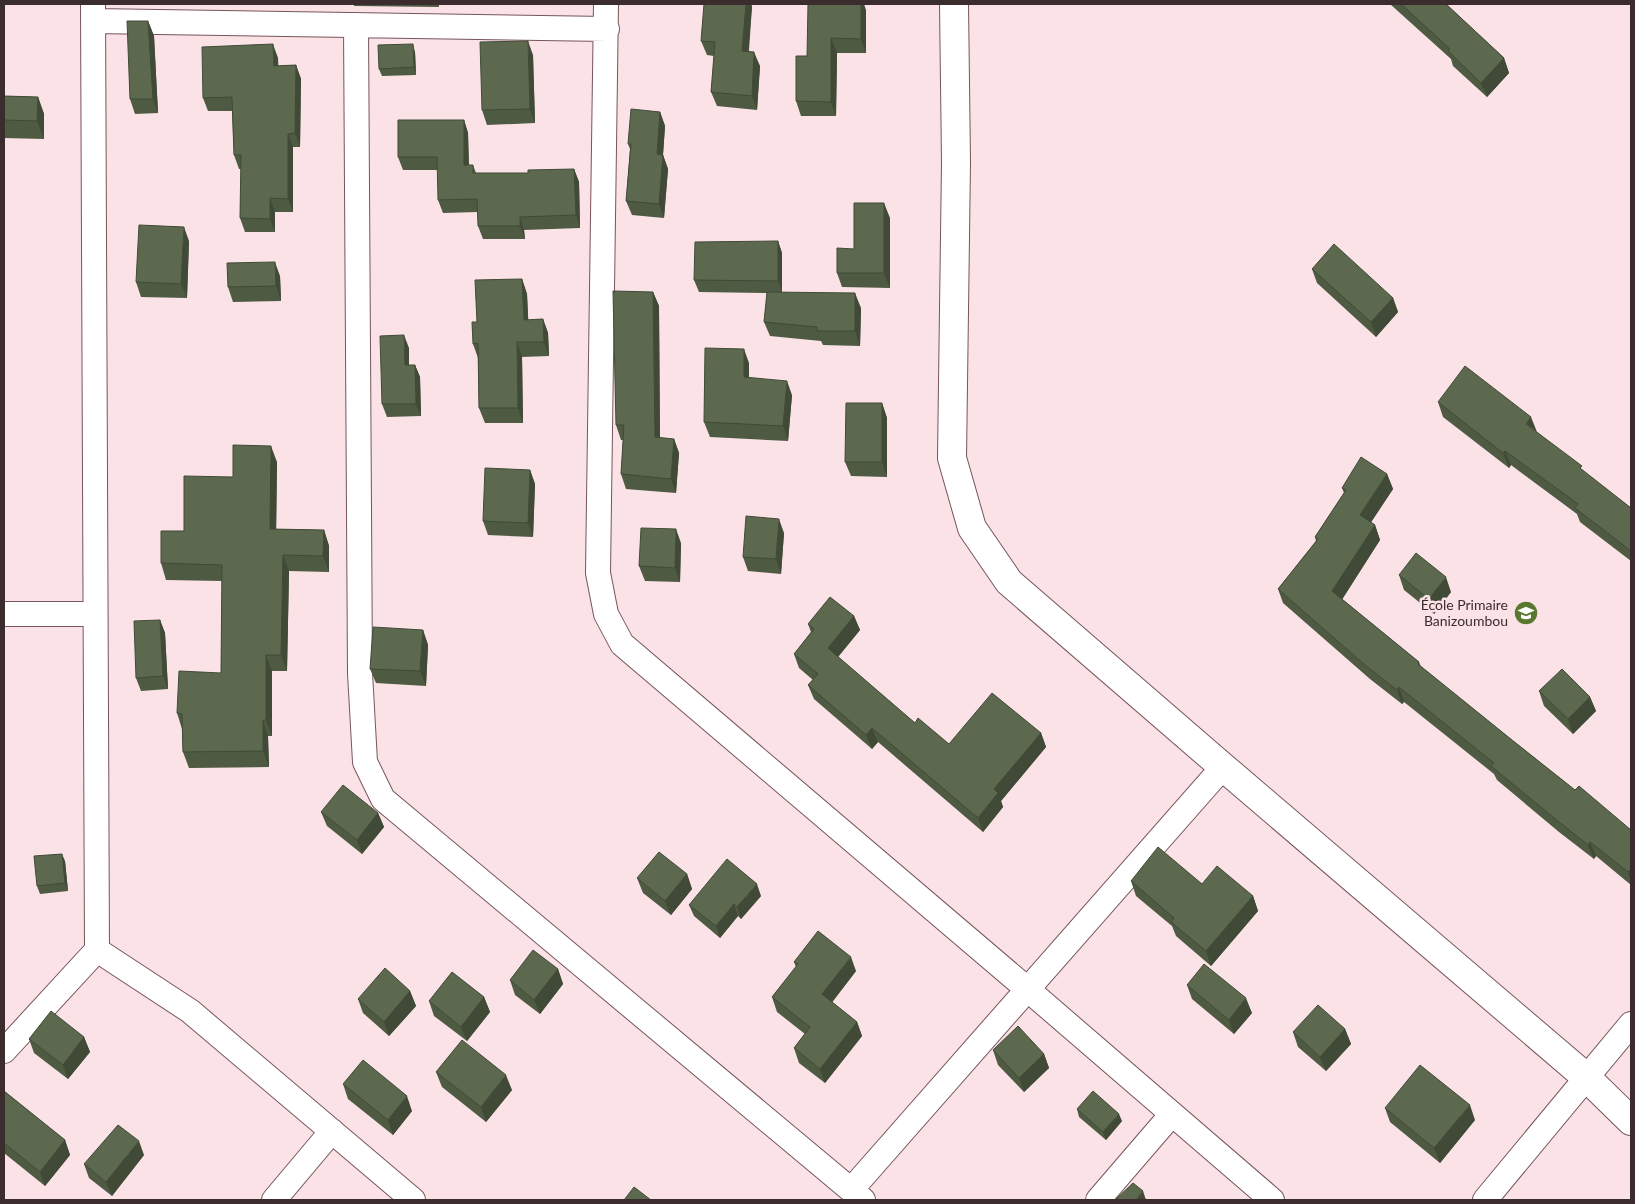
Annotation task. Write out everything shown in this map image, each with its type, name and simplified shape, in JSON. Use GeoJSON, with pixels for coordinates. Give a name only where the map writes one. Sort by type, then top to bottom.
{"type":"FeatureCollection","features":[{"type":"Feature","properties":{"kind":"street"},"geometry":{"type":"LineString","coordinates":[[606,4],[598,573],[606,614],[622,644],[1272,1200]]}},
{"type":"Feature","properties":{"kind":"street"},"geometry":{"type":"LineString","coordinates":[[954,4],[956,162],[952,458],[972,528],[1009,582],[1587,1078],[1631,1121]]}},
{"type":"Feature","properties":{"kind":"street"},"geometry":{"type":"LineString","coordinates":[[4,1051],[97,950],[93,13],[356,25],[607,29]]}},
{"type":"Feature","properties":{"kind":"street"},"geometry":{"type":"LineString","coordinates":[[356,25],[360,673],[365,762],[383,798],[857,1195],[1026,988],[1223,767]]}},
{"type":"Feature","properties":{"kind":"street"},"geometry":{"type":"LineString","coordinates":[[4,614],[96,614]]}},
{"type":"Feature","properties":{"kind":"street"},"geometry":{"type":"LineString","coordinates":[[97,950],[190,1011],[413,1200]]}},
{"type":"Feature","properties":{"kind":"street"},"geometry":{"type":"LineString","coordinates":[[1485,1200],[1631,1024]]}},
{"type":"Feature","properties":{"kind":"street"},"geometry":{"type":"LineString","coordinates":[[1098,1200],[1172,1114]]}},
{"type":"Feature","properties":{"kind":"street"},"geometry":{"type":"LineString","coordinates":[[274,1200],[332,1131]]}},
{"type":"Feature","properties":{"kind":"building"},"geometry":{"type":"Polygon","coordinates":[[[704,4],[746,4],[742,51],[754,52],[752,96],[711,92],[715,42],[701,41],[704,4]]]}},
{"type":"Feature","properties":{"kind":"building"},"geometry":{"type":"Polygon","coordinates":[[[808,4],[861,4],[861,39],[831,38],[831,102],[796,101],[796,56],[807,56],[808,4]]]}},
{"type":"Feature","properties":{"kind":"building"},"geometry":{"type":"Polygon","coordinates":[[[1401,4],[1446,4],[1504,58],[1481,83],[1448,51],[1450,49],[1401,4]]]}},
{"type":"Feature","properties":{"kind":"building"},"geometry":{"type":"Polygon","coordinates":[[[127,21],[148,21],[153,99],[130,99],[127,21]]]}},
{"type":"Feature","properties":{"kind":"building"},"geometry":{"type":"Polygon","coordinates":[[[528,41],[530,109],[482,110],[480,42],[528,41]]]}},
{"type":"Feature","properties":{"kind":"building"},"geometry":{"type":"Polygon","coordinates":[[[273,44],[274,66],[296,65],[295,133],[288,134],[288,199],[270,198],[270,219],[240,218],[241,155],[234,155],[232,97],[203,98],[202,47],[273,44]]]}},
{"type":"Feature","properties":{"kind":"building"},"geometry":{"type":"Polygon","coordinates":[[[413,44],[414,67],[379,69],[378,45],[413,44]]]}},
{"type":"Feature","properties":{"kind":"building"},"geometry":{"type":"Polygon","coordinates":[[[4,96],[38,97],[37,121],[4,120],[4,96]]]}},
{"type":"Feature","properties":{"kind":"building"},"geometry":{"type":"Polygon","coordinates":[[[631,109],[660,112],[657,154],[663,155],[659,204],[626,201],[631,144],[628,144],[631,109]]]}},
{"type":"Feature","properties":{"kind":"building"},"geometry":{"type":"Polygon","coordinates":[[[398,120],[464,120],[464,165],[473,165],[473,173],[528,173],[528,170],[574,169],[576,215],[520,217],[520,226],[478,226],[477,199],[438,200],[437,157],[398,157],[398,120]]]}},
{"type":"Feature","properties":{"kind":"building"},"geometry":{"type":"Polygon","coordinates":[[[854,203],[884,203],[884,273],[837,273],[837,248],[854,249],[854,203]]]}},
{"type":"Feature","properties":{"kind":"building"},"geometry":{"type":"Polygon","coordinates":[[[139,225],[184,227],[181,284],[136,282],[139,225]]]}},
{"type":"Feature","properties":{"kind":"building"},"geometry":{"type":"Polygon","coordinates":[[[778,241],[778,281],[694,280],[695,242],[778,241]]]}},
{"type":"Feature","properties":{"kind":"building"},"geometry":{"type":"Polygon","coordinates":[[[1334,244],[1393,298],[1371,322],[1312,269],[1334,244]]]}},
{"type":"Feature","properties":{"kind":"building"},"geometry":{"type":"Polygon","coordinates":[[[275,262],[276,286],[228,287],[227,263],[275,262]]]}},
{"type":"Feature","properties":{"kind":"building"},"geometry":{"type":"Polygon","coordinates":[[[522,279],[524,320],[543,319],[544,342],[517,342],[518,408],[479,408],[478,343],[473,344],[472,322],[477,322],[475,280],[522,279]]]}},
{"type":"Feature","properties":{"kind":"building"},"geometry":{"type":"Polygon","coordinates":[[[613,291],[653,292],[655,437],[674,439],[671,479],[621,474],[624,425],[616,425],[613,291]]]}},
{"type":"Feature","properties":{"kind":"building"},"geometry":{"type":"Polygon","coordinates":[[[767,292],[855,293],[855,331],[817,331],[817,327],[764,322],[767,292]]]}},
{"type":"Feature","properties":{"kind":"building"},"geometry":{"type":"Polygon","coordinates":[[[404,335],[405,365],[415,365],[416,404],[382,404],[380,336],[404,335]]]}},
{"type":"Feature","properties":{"kind":"building"},"geometry":{"type":"Polygon","coordinates":[[[705,348],[744,349],[744,377],[787,381],[783,426],[704,422],[705,348]]]}},
{"type":"Feature","properties":{"kind":"building"},"geometry":{"type":"Polygon","coordinates":[[[1465,366],[1531,417],[1526,424],[1582,466],[1580,468],[1631,508],[1631,551],[1575,508],[1578,504],[1505,451],[1503,453],[1438,402],[1465,366]]]}},
{"type":"Feature","properties":{"kind":"building"},"geometry":{"type":"Polygon","coordinates":[[[846,403],[882,403],[882,462],[845,462],[846,403]]]}},
{"type":"Feature","properties":{"kind":"building"},"geometry":{"type":"Polygon","coordinates":[[[233,445],[271,446],[270,529],[324,530],[323,556],[283,555],[281,655],[266,655],[266,720],[263,720],[263,751],[183,752],[182,714],[177,713],[179,671],[221,673],[222,565],[161,563],[161,531],[184,531],[184,476],[233,477],[233,445]]]}},
{"type":"Feature","properties":{"kind":"building"},"geometry":{"type":"Polygon","coordinates":[[[1361,457],[1387,474],[1360,515],[1375,525],[1332,591],[1512,740],[1575,790],[1579,786],[1631,830],[1631,869],[1628,872],[1590,842],[1588,845],[1554,818],[1491,766],[1494,763],[1399,687],[1397,690],[1365,665],[1278,589],[1318,539],[1315,537],[1346,490],[1342,488],[1361,457]]]}},
{"type":"Feature","properties":{"kind":"building"},"geometry":{"type":"Polygon","coordinates":[[[485,468],[530,470],[528,523],[483,521],[485,468]]]}},
{"type":"Feature","properties":{"kind":"building"},"geometry":{"type":"Polygon","coordinates":[[[746,516],[779,519],[776,559],[743,557],[746,516]]]}},
{"type":"Feature","properties":{"kind":"building"},"geometry":{"type":"Polygon","coordinates":[[[641,528],[676,529],[675,568],[639,566],[641,528]]]}},
{"type":"Feature","properties":{"kind":"building"},"geometry":{"type":"Polygon","coordinates":[[[1416,553],[1446,577],[1429,599],[1399,575],[1416,553]]]}},
{"type":"Feature","properties":{"kind":"building"},"geometry":{"type":"Polygon","coordinates":[[[830,597],[854,616],[828,648],[915,723],[918,718],[949,744],[992,693],[1041,733],[994,789],[998,793],[978,818],[872,728],[866,735],[808,685],[818,674],[794,654],[814,629],[808,624],[830,597]]]}},
{"type":"Feature","properties":{"kind":"building"},"geometry":{"type":"Polygon","coordinates":[[[160,620],[163,676],[136,678],[134,621],[160,620]]]}},
{"type":"Feature","properties":{"kind":"building"},"geometry":{"type":"Polygon","coordinates":[[[373,627],[423,630],[420,671],[370,669],[373,627]]]}},
{"type":"Feature","properties":{"kind":"building"},"geometry":{"type":"Polygon","coordinates":[[[1562,669],[1590,697],[1568,719],[1539,691],[1562,669]]]}},
{"type":"Feature","properties":{"kind":"building"},"geometry":{"type":"Polygon","coordinates":[[[343,785],[378,813],[357,840],[321,812],[343,785]]]}},
{"type":"Feature","properties":{"kind":"building"},"geometry":{"type":"Polygon","coordinates":[[[1158,847],[1202,884],[1217,866],[1253,896],[1206,951],[1171,922],[1174,918],[1131,881],[1158,847]]]}},
{"type":"Feature","properties":{"kind":"building"},"geometry":{"type":"Polygon","coordinates":[[[659,852],[687,874],[665,901],[637,878],[659,852]]]}},
{"type":"Feature","properties":{"kind":"building"},"geometry":{"type":"Polygon","coordinates":[[[62,854],[65,883],[37,886],[34,856],[62,854]]]}},
{"type":"Feature","properties":{"kind":"building"},"geometry":{"type":"Polygon","coordinates":[[[727,859],[757,884],[737,907],[734,904],[716,926],[689,905],[727,859]]]}},
{"type":"Feature","properties":{"kind":"building"},"geometry":{"type":"Polygon","coordinates":[[[818,931],[851,957],[822,994],[857,1022],[820,1069],[794,1048],[810,1027],[772,997],[798,964],[794,962],[818,931]]]}},
{"type":"Feature","properties":{"kind":"building"},"geometry":{"type":"Polygon","coordinates":[[[533,950],[558,969],[534,1000],[510,980],[533,950]]]}},
{"type":"Feature","properties":{"kind":"building"},"geometry":{"type":"Polygon","coordinates":[[[1204,964],[1246,998],[1229,1020],[1187,985],[1204,964]]]}},
{"type":"Feature","properties":{"kind":"building"},"geometry":{"type":"Polygon","coordinates":[[[385,968],[410,991],[384,1022],[358,999],[385,968]]]}},
{"type":"Feature","properties":{"kind":"building"},"geometry":{"type":"Polygon","coordinates":[[[452,972],[484,997],[461,1027],[429,1001],[452,972]]]}},
{"type":"Feature","properties":{"kind":"building"},"geometry":{"type":"Polygon","coordinates":[[[1318,1005],[1345,1029],[1320,1057],[1293,1032],[1318,1005]]]}},
{"type":"Feature","properties":{"kind":"building"},"geometry":{"type":"Polygon","coordinates":[[[51,1011],[84,1037],[63,1065],[29,1039],[51,1011]]]}},
{"type":"Feature","properties":{"kind":"building"},"geometry":{"type":"Polygon","coordinates":[[[1018,1026],[1044,1054],[1019,1078],[993,1050],[1018,1026]]]}},
{"type":"Feature","properties":{"kind":"building"},"geometry":{"type":"Polygon","coordinates":[[[462,1040],[506,1075],[481,1107],[436,1072],[462,1040]]]}},
{"type":"Feature","properties":{"kind":"building"},"geometry":{"type":"Polygon","coordinates":[[[363,1060],[407,1096],[388,1120],[343,1084],[363,1060]]]}},
{"type":"Feature","properties":{"kind":"building"},"geometry":{"type":"Polygon","coordinates":[[[1420,1065],[1470,1105],[1434,1148],[1385,1108],[1420,1065]]]}},
{"type":"Feature","properties":{"kind":"building"},"geometry":{"type":"Polygon","coordinates":[[[4,1091],[65,1140],[40,1172],[4,1143],[4,1091]]]}},
{"type":"Feature","properties":{"kind":"building"},"geometry":{"type":"Polygon","coordinates":[[[1093,1091],[1119,1114],[1103,1132],[1077,1109],[1093,1091]]]}},
{"type":"Feature","properties":{"kind":"building"},"geometry":{"type":"Polygon","coordinates":[[[118,1125],[139,1141],[106,1182],[84,1164],[118,1125]]]}},
{"type":"Feature","properties":{"kind":"building"},"geometry":{"type":"Polygon","coordinates":[[[1133,1183],[1143,1191],[1136,1200],[1115,1200],[1133,1183]]]}},
{"type":"Feature","properties":{"kind":"building"},"geometry":{"type":"Polygon","coordinates":[[[634,1187],[651,1200],[624,1200],[634,1187]]]}},
{"type":"Feature","properties":{"kind":"place","name":"École Primaire Banizoumbou"},"geometry":{"type":"Point","coordinates":[1526,613]}}]}
